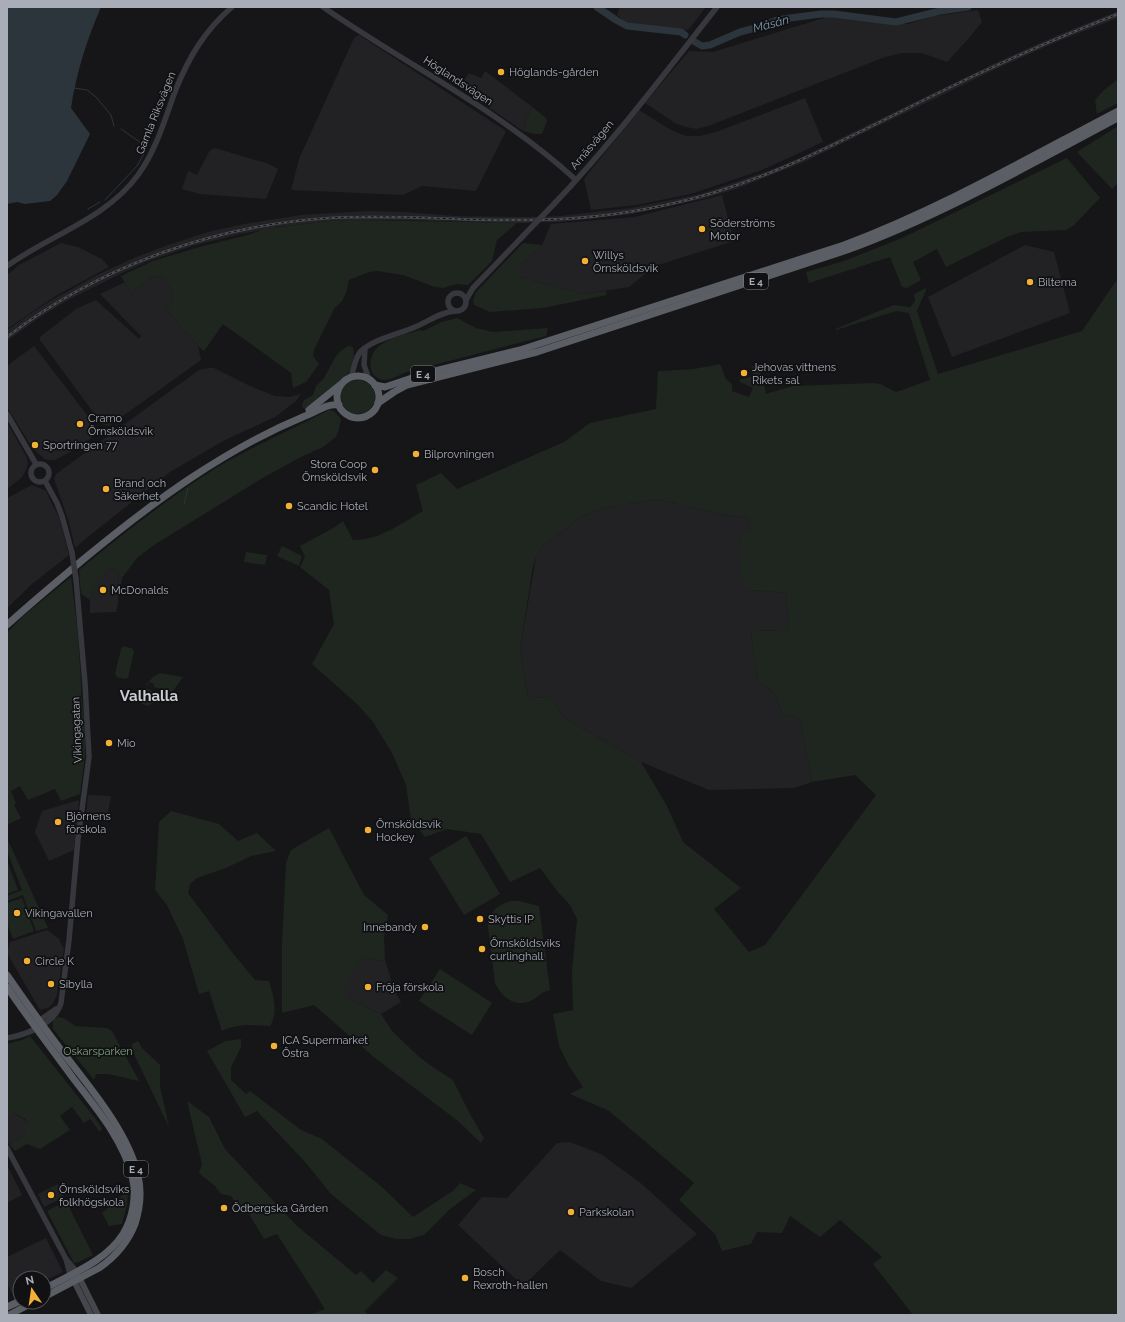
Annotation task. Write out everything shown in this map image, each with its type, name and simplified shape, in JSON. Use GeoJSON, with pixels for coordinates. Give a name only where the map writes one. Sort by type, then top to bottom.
{"type":"FeatureCollection","features":[{"type":"Feature","properties":{"kind":"highway","name":"E 4"},"geometry":{"type":"LineString","coordinates":[[375,385],[385,387],[427,373],[520,350],[844,245],[939,205],[1118,111]]}},
{"type":"Feature","properties":{"kind":"highway","name":"E 4"},"geometry":{"type":"LineString","coordinates":[[378,403],[394,392],[411,384],[537,352],[879,239],[941,211],[1118,118]]}},
{"type":"Feature","properties":{"kind":"highway"},"geometry":{"type":"LineString","coordinates":[[294,420],[317,405],[343,383],[351,377],[360,376],[369,379],[375,385],[379,397],[374,411],[361,418],[348,416],[343,412],[339,405],[338,393],[343,383]]}},
{"type":"Feature","properties":{"kind":"highway"},"geometry":{"type":"LineString","coordinates":[[7,625],[111,537],[165,495],[193,476],[233,450],[265,434],[327,405],[339,405]]}},
{"type":"Feature","properties":{"kind":"highway","name":"E 4"},"geometry":{"type":"LineString","coordinates":[[7,976],[38,1025],[104,1118],[127,1159],[133,1177],[132,1213],[123,1234],[116,1243],[98,1259],[52,1284]]}},
{"type":"Feature","properties":{"kind":"highway","name":"E 4"},"geometry":{"type":"LineString","coordinates":[[7,987],[109,1114],[128,1148],[136,1167],[139,1180],[139,1210],[134,1227],[122,1247],[108,1262],[52,1293]]}},
{"type":"Feature","properties":{"kind":"highway"},"geometry":{"type":"LineString","coordinates":[[8,1315],[18,1310]]}},
{"type":"Feature","properties":{"kind":"main road"},"geometry":{"type":"LineString","coordinates":[[74,1272],[91,1315]]}},
{"type":"Feature","properties":{"kind":"main road"},"geometry":{"type":"LineString","coordinates":[[77,1280],[98,1315]]}},
{"type":"Feature","properties":{"kind":"street","name":"Gamla Riksvägen"},"geometry":{"type":"LineString","coordinates":[[7,266],[104,209],[118,198],[130,185],[147,161],[178,84],[196,47],[214,24],[232,7]]}},
{"type":"Feature","properties":{"kind":"street","name":"Höglandsvägen"},"geometry":{"type":"LineString","coordinates":[[323,7],[518,132],[553,159],[576,180]]}},
{"type":"Feature","properties":{"kind":"street","name":"Arnäsvägen"},"geometry":{"type":"LineString","coordinates":[[466,300],[473,288],[576,180],[639,105],[717,7]]}},
{"type":"Feature","properties":{"kind":"street","name":"Arnäsvägen"},"geometry":{"type":"LineString","coordinates":[[459,293],[473,288]]}},
{"type":"Feature","properties":{"kind":"street"},"geometry":{"type":"LineString","coordinates":[[351,377],[359,354],[365,348],[416,327],[440,314],[463,309],[466,305],[466,300],[463,294],[459,293],[450,295],[446,306],[440,314]]}},
{"type":"Feature","properties":{"kind":"street"},"geometry":{"type":"LineString","coordinates":[[447,301],[449,307],[455,311]]}},
{"type":"Feature","properties":{"kind":"street"},"geometry":{"type":"LineString","coordinates":[[365,348],[364,366],[369,379]]}},
{"type":"Feature","properties":{"kind":"street"},"geometry":{"type":"LineString","coordinates":[[7,414],[36,464]]}},
{"type":"Feature","properties":{"kind":"street"},"geometry":{"type":"LineString","coordinates":[[36,464],[43,464],[48,468],[49,475],[45,481],[36,481],[31,476],[31,470],[36,464]]}},
{"type":"Feature","properties":{"kind":"street","name":"Vikingagatan"},"geometry":{"type":"LineString","coordinates":[[38,1025],[53,1015],[60,1007],[69,940],[78,839],[89,757],[85,683],[76,579],[72,553],[58,504],[45,481]]}},
{"type":"Feature","properties":{"kind":"street"},"geometry":{"type":"LineString","coordinates":[[7,1038],[28,1033],[38,1025]]}},
{"type":"Feature","properties":{"kind":"street"},"geometry":{"type":"LineString","coordinates":[[7,1148],[74,1272]]}},
{"type":"Feature","properties":{"kind":"shaded area"},"geometry":{"type":"Polygon","coordinates":[[[7,7],[101,7],[83,57],[71,108],[90,134],[67,181],[57,195],[50,201],[25,204],[17,202],[7,204],[7,7]]]}},
{"type":"Feature","properties":{"kind":"shaded area"},"geometry":{"type":"Polygon","coordinates":[[[620,7],[706,7],[688,30],[627,23],[617,15],[620,7]]]}},
{"type":"Feature","properties":{"kind":"shaded area"},"geometry":{"type":"Polygon","coordinates":[[[978,10],[982,22],[947,62],[922,53],[902,53],[885,57],[711,125],[697,129],[675,123],[645,103],[689,51],[713,52],[830,16],[908,24],[934,16],[978,10]]]}},
{"type":"Feature","properties":{"kind":"shaded area"},"geometry":{"type":"Polygon","coordinates":[[[1118,11],[1118,18],[1061,40],[996,69],[804,162],[736,189],[702,199],[632,214],[560,222],[524,223],[393,220],[330,221],[279,227],[240,234],[192,246],[146,262],[68,300],[39,318],[7,341],[7,330],[45,304],[97,275],[134,258],[168,245],[208,232],[244,224],[301,215],[369,211],[455,216],[560,216],[631,208],[700,194],[768,171],[802,157],[993,64],[1058,35],[1118,11]]]}},
{"type":"Feature","properties":{"kind":"shaded area"},"geometry":{"type":"Polygon","coordinates":[[[359,35],[506,131],[476,191],[422,186],[403,195],[291,190],[299,159],[354,38],[359,35]]]}},
{"type":"Feature","properties":{"kind":"shaded area"},"geometry":{"type":"Polygon","coordinates":[[[485,71],[531,106],[523,131],[459,87],[469,73],[481,78],[485,71]]]}},
{"type":"Feature","properties":{"kind":"shaded area"},"geometry":{"type":"Polygon","coordinates":[[[805,98],[823,142],[762,170],[691,194],[636,205],[591,210],[584,179],[639,110],[671,130],[686,136],[700,136],[716,132],[805,98]]]}},
{"type":"Feature","properties":{"kind":"shaded area"},"geometry":{"type":"Polygon","coordinates":[[[215,148],[269,164],[278,169],[266,199],[200,194],[182,189],[188,171],[197,175],[210,150],[215,148]]]}},
{"type":"Feature","properties":{"kind":"shaded area"},"geometry":{"type":"Polygon","coordinates":[[[722,195],[734,241],[655,266],[629,287],[583,294],[520,277],[520,265],[542,245],[551,224],[635,217],[722,195]]]}},
{"type":"Feature","properties":{"kind":"shaded area"},"geometry":{"type":"Polygon","coordinates":[[[61,243],[78,247],[102,259],[109,267],[57,295],[7,329],[7,275],[19,265],[61,243]]]}},
{"type":"Feature","properties":{"kind":"shaded area"},"geometry":{"type":"Polygon","coordinates":[[[1025,245],[1054,252],[1070,313],[952,357],[928,297],[1025,245]]]}},
{"type":"Feature","properties":{"kind":"shaded area"},"geometry":{"type":"Polygon","coordinates":[[[153,276],[163,277],[172,290],[174,297],[166,309],[198,346],[201,360],[109,426],[102,424],[40,340],[40,337],[76,309],[96,300],[139,339],[141,336],[100,294],[125,282],[131,293],[153,276]]]}},
{"type":"Feature","properties":{"kind":"shaded area"},"geometry":{"type":"Polygon","coordinates":[[[34,346],[100,432],[55,460],[45,459],[33,449],[7,407],[7,367],[34,346]]]}},
{"type":"Feature","properties":{"kind":"shaded area"},"geometry":{"type":"Polygon","coordinates":[[[214,368],[252,387],[275,396],[290,397],[301,394],[296,401],[275,417],[225,440],[170,472],[75,548],[69,522],[54,479],[56,474],[199,370],[214,368]]]}},
{"type":"Feature","properties":{"kind":"shaded area"},"geometry":{"type":"Polygon","coordinates":[[[7,422],[26,456],[28,463],[22,477],[7,489],[7,422]]]}},
{"type":"Feature","properties":{"kind":"shaded area"},"geometry":{"type":"Polygon","coordinates":[[[32,485],[46,491],[59,517],[69,555],[32,584],[7,608],[7,498],[32,485]]]}},
{"type":"Feature","properties":{"kind":"shaded area"},"geometry":{"type":"Polygon","coordinates":[[[655,499],[726,515],[746,517],[751,525],[750,590],[786,593],[789,630],[751,631],[754,659],[759,683],[773,691],[782,713],[800,719],[812,782],[794,788],[709,790],[641,762],[564,718],[551,698],[528,697],[520,649],[536,557],[544,545],[581,517],[605,508],[655,499]]]}},
{"type":"Feature","properties":{"kind":"shaded area"},"geometry":{"type":"Polygon","coordinates":[[[109,568],[119,572],[118,603],[116,612],[90,613],[92,589],[100,575],[109,568]]]}},
{"type":"Feature","properties":{"kind":"shaded area"},"geometry":{"type":"Polygon","coordinates":[[[88,795],[111,796],[107,818],[86,816],[88,795]]]}},
{"type":"Feature","properties":{"kind":"shaded area","name":"Björnens förskola"},"geometry":{"type":"Polygon","coordinates":[[[79,800],[74,850],[49,861],[35,832],[42,811],[79,800]]]}},
{"type":"Feature","properties":{"kind":"shaded area"},"geometry":{"type":"Polygon","coordinates":[[[47,930],[59,939],[64,949],[57,995],[53,1003],[48,1008],[40,1010],[7,953],[10,942],[47,930]]]}},
{"type":"Feature","properties":{"kind":"shaded area"},"geometry":{"type":"Polygon","coordinates":[[[364,957],[380,961],[385,959],[394,990],[401,1002],[381,1014],[345,997],[337,979],[359,964],[364,957]]]}},
{"type":"Feature","properties":{"kind":"shaded area"},"geometry":{"type":"Polygon","coordinates":[[[14,1113],[28,1122],[26,1134],[9,1144],[7,1140],[7,1120],[14,1113]]]}},
{"type":"Feature","properties":{"kind":"shaded area","name":"Parkskolan"},"geometry":{"type":"Polygon","coordinates":[[[570,1142],[601,1154],[642,1184],[697,1234],[631,1288],[601,1281],[560,1250],[523,1286],[458,1225],[482,1197],[507,1198],[557,1143],[570,1142]]]}},
{"type":"Feature","properties":{"kind":"shaded area"},"geometry":{"type":"Polygon","coordinates":[[[7,1165],[22,1195],[7,1203],[7,1165]]]}},
{"type":"Feature","properties":{"kind":"shaded area","name":"Örnsköldsviks folkhögskola"},"geometry":{"type":"Polygon","coordinates":[[[58,1184],[64,1197],[44,1207],[38,1194],[58,1184]]]}},
{"type":"Feature","properties":{"kind":"shaded area"},"geometry":{"type":"Polygon","coordinates":[[[46,1238],[63,1272],[52,1277],[52,1270],[12,1270],[12,1293],[7,1283],[7,1257],[46,1238]]]}},
{"type":"Feature","properties":{"kind":"green space"},"geometry":{"type":"Polygon","coordinates":[[[1118,79],[1118,103],[1097,114],[1095,100],[1103,91],[1118,79]]]}},
{"type":"Feature","properties":{"kind":"green space"},"geometry":{"type":"Polygon","coordinates":[[[531,106],[546,118],[547,121],[542,134],[534,134],[523,131],[531,106]]]}},
{"type":"Feature","properties":{"kind":"green space"},"geometry":{"type":"Polygon","coordinates":[[[1118,126],[1118,183],[1112,189],[1077,152],[1118,126]]]}},
{"type":"Feature","properties":{"kind":"green space"},"geometry":{"type":"Polygon","coordinates":[[[1067,158],[1100,198],[1073,226],[1066,230],[1021,232],[1007,237],[946,267],[937,249],[913,262],[921,280],[907,288],[902,287],[890,257],[809,283],[806,272],[844,261],[902,238],[1067,158]]]}},
{"type":"Feature","properties":{"kind":"green space"},"geometry":{"type":"Polygon","coordinates":[[[355,220],[517,223],[497,240],[492,261],[468,285],[457,284],[443,288],[435,287],[403,275],[377,271],[369,272],[349,280],[346,293],[342,301],[334,309],[314,350],[313,356],[319,364],[306,382],[293,388],[291,373],[223,324],[204,351],[198,346],[166,309],[174,297],[172,290],[163,277],[153,276],[131,293],[121,276],[153,261],[203,246],[248,235],[264,229],[330,221],[355,220]]]}},
{"type":"Feature","properties":{"kind":"green space"},"geometry":{"type":"Polygon","coordinates":[[[523,243],[542,245],[520,265],[520,277],[583,294],[606,291],[607,295],[543,308],[490,312],[474,305],[473,300],[476,292],[523,243]]]}},
{"type":"Feature","properties":{"kind":"green space"},"geometry":{"type":"Polygon","coordinates":[[[1116,281],[1118,282],[1118,1315],[913,1315],[873,1264],[882,1257],[840,1220],[820,1237],[790,1216],[782,1233],[757,1232],[751,1244],[722,1251],[715,1234],[679,1200],[694,1183],[609,1111],[570,1094],[583,1087],[569,1066],[559,1046],[553,1014],[573,1010],[572,971],[577,919],[570,905],[557,891],[540,868],[510,882],[481,834],[447,829],[425,837],[411,819],[406,785],[392,753],[373,722],[358,705],[312,664],[334,624],[329,590],[300,567],[305,557],[300,546],[343,521],[353,540],[372,538],[398,526],[423,511],[416,485],[441,473],[457,489],[564,442],[590,423],[656,409],[658,371],[694,369],[720,364],[726,379],[732,384],[732,391],[749,397],[753,388],[740,382],[739,380],[753,376],[751,367],[758,365],[766,392],[765,394],[793,386],[873,383],[880,384],[896,392],[930,380],[909,313],[896,311],[836,330],[835,329],[894,305],[910,307],[915,301],[914,294],[926,288],[917,311],[938,374],[1082,331],[1116,281]],[[655,499],[605,508],[581,517],[544,545],[536,557],[533,566],[520,649],[528,697],[551,698],[564,718],[641,762],[667,806],[683,842],[741,888],[714,909],[749,952],[765,945],[876,795],[855,775],[812,782],[800,719],[782,713],[773,691],[759,683],[754,659],[751,631],[789,630],[786,593],[750,590],[740,578],[742,533],[751,531],[751,525],[746,517],[726,515],[655,499]]]}},
{"type":"Feature","properties":{"kind":"green space"},"geometry":{"type":"Polygon","coordinates":[[[457,318],[476,328],[493,332],[548,328],[546,336],[407,372],[389,379],[383,380],[374,375],[370,365],[371,360],[375,350],[383,343],[399,336],[420,330],[423,331],[442,322],[457,318]]]}},
{"type":"Feature","properties":{"kind":"green space"},"geometry":{"type":"Polygon","coordinates":[[[348,346],[353,347],[354,353],[353,363],[349,372],[328,392],[305,409],[303,408],[302,405],[304,400],[313,395],[316,386],[324,378],[336,356],[348,346]]]}},
{"type":"Feature","properties":{"kind":"green space"},"geometry":{"type":"Polygon","coordinates":[[[355,380],[361,380],[365,381],[372,387],[375,397],[374,404],[368,411],[361,414],[355,414],[351,413],[344,407],[341,400],[341,394],[342,390],[348,383],[355,380]]]}},
{"type":"Feature","properties":{"kind":"green space"},"geometry":{"type":"Polygon","coordinates":[[[329,410],[334,411],[341,419],[336,437],[323,447],[299,458],[261,479],[154,545],[137,558],[122,578],[121,584],[119,585],[119,572],[109,568],[96,582],[90,600],[81,594],[79,570],[163,504],[230,460],[329,410]]]}},
{"type":"Feature","properties":{"kind":"green space"},"geometry":{"type":"Polygon","coordinates":[[[282,546],[302,556],[299,566],[277,556],[282,546]]]}},
{"type":"Feature","properties":{"kind":"green space"},"geometry":{"type":"Polygon","coordinates":[[[246,552],[267,555],[265,565],[244,562],[246,552]]]}},
{"type":"Feature","properties":{"kind":"green space"},"geometry":{"type":"Polygon","coordinates":[[[71,577],[77,625],[81,693],[85,728],[85,757],[80,794],[61,801],[55,789],[28,800],[20,786],[11,791],[16,803],[14,805],[21,818],[9,824],[7,823],[7,633],[22,617],[71,577]]]}},
{"type":"Feature","properties":{"kind":"green space"},"geometry":{"type":"Polygon","coordinates":[[[124,646],[133,649],[134,652],[128,678],[125,679],[117,677],[115,674],[121,649],[124,646]]]}},
{"type":"Feature","properties":{"kind":"green space"},"geometry":{"type":"Polygon","coordinates":[[[160,673],[183,677],[172,692],[154,687],[154,684],[149,682],[148,686],[146,685],[153,677],[160,673]]]}},
{"type":"Feature","properties":{"kind":"green space"},"geometry":{"type":"Polygon","coordinates":[[[146,688],[154,692],[153,703],[148,706],[142,704],[141,702],[143,691],[146,688]]]}},
{"type":"Feature","properties":{"kind":"green space"},"geometry":{"type":"Polygon","coordinates":[[[171,811],[219,824],[238,841],[257,833],[276,851],[251,856],[226,868],[197,878],[190,884],[188,893],[255,980],[269,981],[275,1009],[273,1021],[270,1026],[240,1026],[228,1028],[222,1031],[209,991],[199,994],[183,939],[167,905],[155,890],[159,822],[171,811]]]}},
{"type":"Feature","properties":{"kind":"green space"},"geometry":{"type":"Polygon","coordinates":[[[329,828],[364,895],[388,915],[384,937],[385,959],[380,961],[364,957],[345,982],[345,997],[381,1014],[392,1031],[417,1055],[453,1080],[484,1138],[481,1143],[458,1121],[375,1058],[314,1005],[282,1013],[282,943],[286,863],[291,850],[329,828]]]}},
{"type":"Feature","properties":{"kind":"green space"},"geometry":{"type":"Polygon","coordinates":[[[466,836],[500,894],[464,915],[429,858],[466,836]]]}},
{"type":"Feature","properties":{"kind":"green space"},"geometry":{"type":"Polygon","coordinates":[[[7,838],[48,928],[36,931],[23,895],[7,901],[7,896],[22,890],[7,851],[7,838]]]}},
{"type":"Feature","properties":{"kind":"green space","name":"Vikingavallen"},"geometry":{"type":"Polygon","coordinates":[[[7,860],[18,890],[7,894],[7,860]]]}},
{"type":"Feature","properties":{"kind":"green space","name":"Vikingavallen"},"geometry":{"type":"Polygon","coordinates":[[[22,898],[34,931],[13,939],[7,923],[7,903],[22,898]]]}},
{"type":"Feature","properties":{"kind":"green space"},"geometry":{"type":"Polygon","coordinates":[[[511,901],[519,901],[539,906],[550,990],[544,992],[533,1000],[524,1003],[509,1000],[504,996],[495,983],[487,920],[497,907],[511,901]]]}},
{"type":"Feature","properties":{"kind":"green space"},"geometry":{"type":"Polygon","coordinates":[[[440,969],[492,1003],[472,1035],[419,1001],[440,969]]]}},
{"type":"Feature","properties":{"kind":"green space","name":"Oskarsparken"},"geometry":{"type":"Polygon","coordinates":[[[58,1017],[64,1018],[75,1026],[107,1028],[112,1031],[139,1081],[108,1074],[96,1074],[94,1080],[53,1029],[53,1020],[58,1017]]]}},
{"type":"Feature","properties":{"kind":"green space"},"geometry":{"type":"Polygon","coordinates":[[[30,1036],[94,1117],[102,1128],[100,1132],[90,1119],[84,1123],[72,1107],[60,1116],[70,1130],[40,1149],[27,1144],[15,1151],[9,1144],[26,1134],[24,1127],[28,1122],[14,1113],[7,1120],[7,1044],[30,1036]]]}},
{"type":"Feature","properties":{"kind":"green space"},"geometry":{"type":"Polygon","coordinates":[[[241,1039],[241,1047],[231,1067],[231,1080],[246,1094],[250,1091],[301,1130],[322,1139],[382,1187],[413,1217],[454,1190],[460,1183],[476,1190],[450,1209],[424,1235],[410,1239],[396,1239],[381,1235],[331,1194],[306,1163],[257,1111],[245,1117],[207,1051],[226,1041],[241,1039]]]}},
{"type":"Feature","properties":{"kind":"green space"},"geometry":{"type":"Polygon","coordinates":[[[138,1041],[142,1048],[160,1065],[160,1086],[169,1127],[132,1050],[132,1044],[138,1041]]]}},
{"type":"Feature","properties":{"kind":"green space"},"geometry":{"type":"Polygon","coordinates":[[[187,1101],[209,1117],[225,1149],[296,1225],[356,1275],[361,1271],[373,1283],[386,1270],[398,1278],[365,1311],[368,1315],[310,1315],[325,1309],[277,1234],[264,1239],[249,1214],[242,1214],[231,1196],[221,1194],[215,1186],[199,1173],[202,1164],[187,1101]]]}},
{"type":"Feature","properties":{"kind":"green space"},"geometry":{"type":"Polygon","coordinates":[[[128,1190],[127,1205],[122,1224],[109,1226],[102,1213],[128,1190]]]}},
{"type":"Feature","properties":{"kind":"green space"},"geometry":{"type":"Polygon","coordinates":[[[66,1201],[93,1255],[74,1263],[47,1211],[66,1201]]]}},
{"type":"Feature","properties":{"kind":"waterway","name":"Måsån"},"geometry":{"type":"LineString","coordinates":[[597,7],[627,26],[681,32],[685,35]]}},
{"type":"Feature","properties":{"kind":"waterway","name":"Måsån"},"geometry":{"type":"LineString","coordinates":[[695,42],[702,46],[710,45],[740,32],[777,20],[821,14],[834,14],[896,22],[940,11],[968,7]]}},
{"type":"Feature","properties":{"kind":"waterway"},"geometry":{"type":"LineString","coordinates":[[74,88],[87,90],[96,97],[111,115],[114,126]]}},
{"type":"Feature","properties":{"kind":"waterway"},"geometry":{"type":"LineString","coordinates":[[105,200],[137,166],[146,150],[144,145],[121,129]]}},
{"type":"Feature","properties":{"kind":"waterway"},"geometry":{"type":"LineString","coordinates":[[88,209],[100,202]]}},
{"type":"Feature","properties":{"kind":"waterway"},"geometry":{"type":"LineString","coordinates":[[184,504],[188,488]]}},
{"type":"Feature","properties":{"kind":"railway"},"geometry":{"type":"LineString","coordinates":[[7,337],[80,289],[119,270],[202,240],[244,230],[287,222],[354,217],[501,220],[579,218],[649,209],[701,196],[735,186],[801,160],[998,64],[1118,14]]}},
{"type":"Feature","properties":{"kind":"place","name":"Höglands-gården"},"geometry":{"type":"Point","coordinates":[501,72]}},
{"type":"Feature","properties":{"kind":"place","name":"Söderströms Motor"},"geometry":{"type":"Point","coordinates":[702,229]}},
{"type":"Feature","properties":{"kind":"place","name":"Willys Örnsköldsvik"},"geometry":{"type":"Point","coordinates":[585,261]}},
{"type":"Feature","properties":{"kind":"place","name":"Biltema"},"geometry":{"type":"Point","coordinates":[1030,282]}},
{"type":"Feature","properties":{"kind":"place","name":"Jehovas vittnens Rikets sal"},"geometry":{"type":"Point","coordinates":[744,373]}},
{"type":"Feature","properties":{"kind":"place","name":"Cramo Örnsköldsvik"},"geometry":{"type":"Point","coordinates":[80,424]}},
{"type":"Feature","properties":{"kind":"place","name":"Sportringen 77"},"geometry":{"type":"Point","coordinates":[35,445]}},
{"type":"Feature","properties":{"kind":"place","name":"Bilprovningen"},"geometry":{"type":"Point","coordinates":[416,454]}},
{"type":"Feature","properties":{"kind":"place","name":"Stora Coop Örnsköldsvik"},"geometry":{"type":"Point","coordinates":[375,470]}},
{"type":"Feature","properties":{"kind":"place","name":"Brand och Säkerhet"},"geometry":{"type":"Point","coordinates":[106,489]}},
{"type":"Feature","properties":{"kind":"place","name":"Scandic Hotel"},"geometry":{"type":"Point","coordinates":[289,506]}},
{"type":"Feature","properties":{"kind":"place","name":"McDonalds"},"geometry":{"type":"Point","coordinates":[103,590]}},
{"type":"Feature","properties":{"kind":"place","name":"Mio"},"geometry":{"type":"Point","coordinates":[109,743]}},
{"type":"Feature","properties":{"kind":"place","name":"Björnens förskola"},"geometry":{"type":"Point","coordinates":[58,822]}},
{"type":"Feature","properties":{"kind":"place","name":"Örnsköldsvik Hockey"},"geometry":{"type":"Point","coordinates":[368,830]}},
{"type":"Feature","properties":{"kind":"place","name":"Vikingavallen"},"geometry":{"type":"Point","coordinates":[17,913]}},
{"type":"Feature","properties":{"kind":"place","name":"Skyttis IP"},"geometry":{"type":"Point","coordinates":[480,919]}},
{"type":"Feature","properties":{"kind":"place","name":"Innebandy"},"geometry":{"type":"Point","coordinates":[425,927]}},
{"type":"Feature","properties":{"kind":"place","name":"Örnsköldsviks curlinghall"},"geometry":{"type":"Point","coordinates":[482,949]}},
{"type":"Feature","properties":{"kind":"place","name":"Circle K"},"geometry":{"type":"Point","coordinates":[27,961]}},
{"type":"Feature","properties":{"kind":"place","name":"Sibylla"},"geometry":{"type":"Point","coordinates":[51,984]}},
{"type":"Feature","properties":{"kind":"place","name":"Fröja förskola"},"geometry":{"type":"Point","coordinates":[368,987]}},
{"type":"Feature","properties":{"kind":"place","name":"ICA Supermarket Östra"},"geometry":{"type":"Point","coordinates":[274,1046]}},
{"type":"Feature","properties":{"kind":"place","name":"Örnsköldsviks folkhögskola"},"geometry":{"type":"Point","coordinates":[51,1195]}},
{"type":"Feature","properties":{"kind":"place","name":"Ödbergska Gården"},"geometry":{"type":"Point","coordinates":[224,1208]}},
{"type":"Feature","properties":{"kind":"place","name":"Parkskolan"},"geometry":{"type":"Point","coordinates":[571,1212]}},
{"type":"Feature","properties":{"kind":"place","name":"Bosch Rexroth-hallen"},"geometry":{"type":"Point","coordinates":[465,1278]}},
{"type":"Feature","properties":{"kind":"district","name":"Valhalla"},"geometry":{"type":"Point","coordinates":[149,696]}}]}
